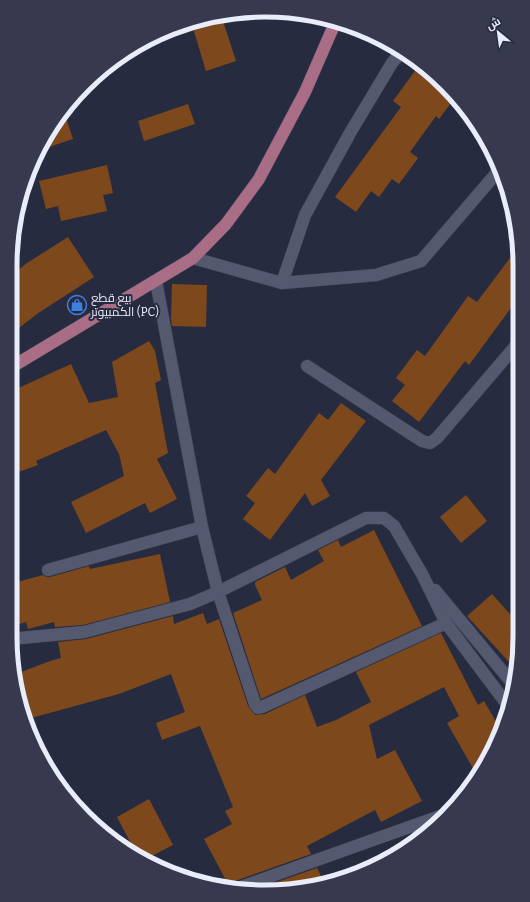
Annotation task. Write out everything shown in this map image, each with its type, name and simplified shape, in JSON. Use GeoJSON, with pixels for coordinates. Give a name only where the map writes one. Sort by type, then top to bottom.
{"type":"FeatureCollection","features":[{"type":"Feature","properties":{"kind":"main road"},"geometry":{"type":"LineString","coordinates":[[17,364],[193,258],[226,224],[259,179],[305,92],[334,26]]}},
{"type":"Feature","properties":{"kind":"street"},"geometry":{"type":"LineString","coordinates":[[282,283],[305,215],[350,133],[392,63],[398,56]]}},
{"type":"Feature","properties":{"kind":"street"},"geometry":{"type":"LineString","coordinates":[[193,258],[282,283],[376,274],[421,261],[496,174]]}},
{"type":"Feature","properties":{"kind":"street"},"geometry":{"type":"LineString","coordinates":[[156,281],[202,527],[218,592],[254,704],[258,708],[262,707],[446,623]]}},
{"type":"Feature","properties":{"kind":"street"},"geometry":{"type":"LineString","coordinates":[[307,366],[422,441],[430,443],[437,438],[513,349]]}},
{"type":"Feature","properties":{"kind":"street"},"geometry":{"type":"LineString","coordinates":[[17,638],[84,632],[190,604],[218,592],[366,518],[384,518],[394,526],[422,574],[446,623],[505,701]]}},
{"type":"Feature","properties":{"kind":"street"},"geometry":{"type":"LineString","coordinates":[[48,570],[202,527]]}},
{"type":"Feature","properties":{"kind":"street"},"geometry":{"type":"LineString","coordinates":[[422,574],[509,679]]}},
{"type":"Feature","properties":{"kind":"street"},"geometry":{"type":"LineString","coordinates":[[249,884],[435,817]]}},
{"type":"Feature","properties":{"kind":"building"},"geometry":{"type":"Polygon","coordinates":[[[223,21],[236,61],[206,71],[193,28],[223,21]]]}},
{"type":"Feature","properties":{"kind":"building"},"geometry":{"type":"Polygon","coordinates":[[[417,69],[452,102],[439,119],[436,116],[410,152],[418,158],[399,184],[392,179],[379,197],[371,191],[356,212],[335,197],[401,107],[393,101],[417,69]]]}},
{"type":"Feature","properties":{"kind":"building"},"geometry":{"type":"Polygon","coordinates":[[[188,104],[195,124],[144,141],[138,121],[188,104]]]}},
{"type":"Feature","properties":{"kind":"building"},"geometry":{"type":"Polygon","coordinates":[[[66,117],[73,139],[47,148],[66,117]]]}},
{"type":"Feature","properties":{"kind":"building"},"geometry":{"type":"Polygon","coordinates":[[[107,165],[113,193],[103,195],[107,211],[61,221],[58,206],[46,209],[39,181],[107,165]]]}},
{"type":"Feature","properties":{"kind":"building"},"geometry":{"type":"Polygon","coordinates":[[[68,237],[94,277],[37,314],[17,330],[17,271],[68,237]]]}},
{"type":"Feature","properties":{"kind":"building"},"geometry":{"type":"Polygon","coordinates":[[[512,255],[513,305],[469,365],[465,361],[419,422],[392,401],[405,385],[396,378],[417,350],[425,356],[468,296],[477,302],[512,255]]]}},
{"type":"Feature","properties":{"kind":"building"},"geometry":{"type":"Polygon","coordinates":[[[172,284],[207,285],[206,327],[172,326],[172,284]]]}},
{"type":"Feature","properties":{"kind":"building"},"geometry":{"type":"Polygon","coordinates":[[[149,341],[155,351],[161,380],[155,383],[168,453],[157,459],[177,499],[150,513],[145,503],[86,533],[71,502],[124,476],[119,454],[106,430],[36,461],[38,465],[17,472],[17,402],[19,401],[17,397],[17,389],[71,364],[89,403],[118,397],[112,362],[149,341]]]}},
{"type":"Feature","properties":{"kind":"building"},"geometry":{"type":"Polygon","coordinates":[[[341,403],[366,421],[321,480],[330,496],[312,506],[305,493],[270,540],[243,519],[255,503],[246,496],[268,468],[275,474],[319,413],[328,420],[341,403]]]}},
{"type":"Feature","properties":{"kind":"building"},"geometry":{"type":"Polygon","coordinates":[[[466,495],[487,521],[461,543],[440,517],[466,495]]]}},
{"type":"Feature","properties":{"kind":"building"},"geometry":{"type":"Polygon","coordinates":[[[374,530],[422,626],[261,699],[233,613],[262,600],[255,582],[285,567],[291,580],[324,561],[318,550],[338,540],[341,547],[374,530]]]}},
{"type":"Feature","properties":{"kind":"building"},"geometry":{"type":"Polygon","coordinates":[[[160,554],[170,602],[83,625],[55,627],[54,622],[28,629],[26,622],[17,625],[17,582],[43,575],[50,577],[89,566],[90,569],[160,554]]]}},
{"type":"Feature","properties":{"kind":"building"},"geometry":{"type":"Polygon","coordinates":[[[492,594],[513,617],[512,659],[509,662],[467,616],[492,594]]]}},
{"type":"Feature","properties":{"kind":"building"},"geometry":{"type":"Polygon","coordinates":[[[203,613],[207,624],[219,619],[248,706],[255,715],[265,714],[305,695],[317,727],[336,720],[371,702],[356,672],[441,633],[478,705],[484,701],[497,724],[480,761],[474,770],[447,723],[459,716],[444,687],[369,725],[377,759],[395,750],[422,801],[381,822],[375,810],[307,846],[311,854],[235,881],[233,883],[227,882],[204,839],[232,824],[225,811],[233,807],[200,726],[162,740],[156,723],[185,712],[171,674],[119,694],[30,718],[25,701],[20,673],[61,658],[58,642],[86,639],[173,616],[174,624],[203,613]]]}},
{"type":"Feature","properties":{"kind":"building"},"geometry":{"type":"Polygon","coordinates":[[[149,799],[173,845],[150,857],[133,847],[117,817],[149,799]]]}},
{"type":"Feature","properties":{"kind":"building"},"geometry":{"type":"Polygon","coordinates":[[[317,868],[322,878],[297,883],[269,885],[317,868]]]}},
{"type":"Feature","properties":{"kind":"place","name":"بيع قطع الكمبيوتر (PC)"},"geometry":{"type":"Point","coordinates":[77,305]}}]}
